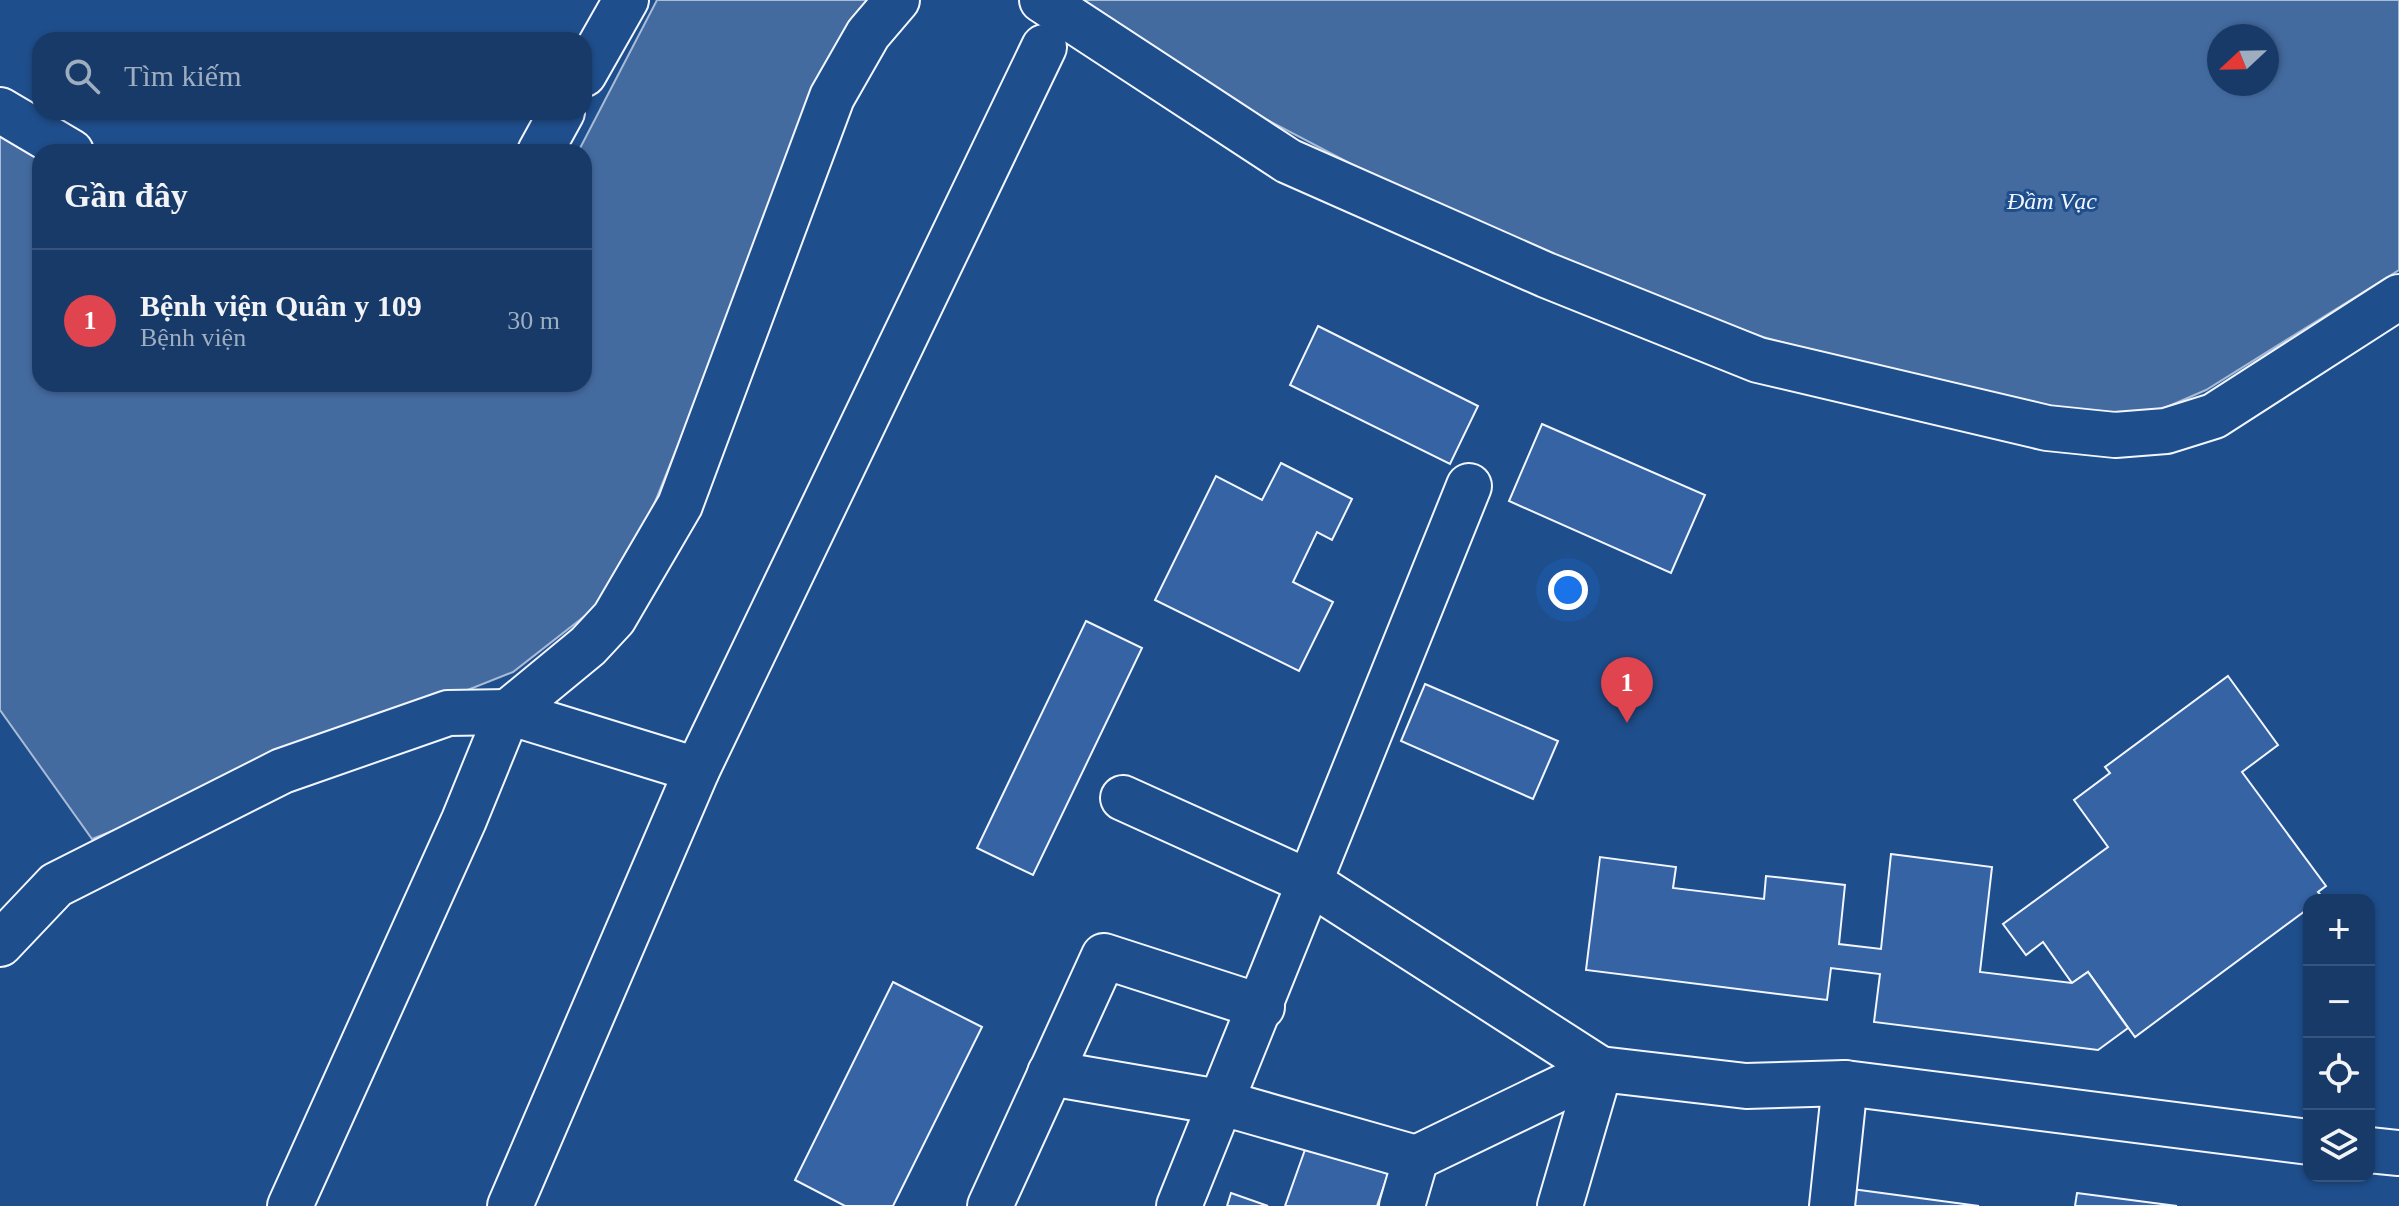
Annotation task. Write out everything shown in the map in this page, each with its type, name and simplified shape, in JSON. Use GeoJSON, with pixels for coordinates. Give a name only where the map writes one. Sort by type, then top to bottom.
{"type":"FeatureCollection","features":[{"type":"Feature","properties":{"kind":"street"},"geometry":{"type":"LineString","coordinates":[[592,60],[626,0]]}},
{"type":"Feature","properties":{"kind":"street"},"geometry":{"type":"LineString","coordinates":[[290,1206],[464,820],[508,712],[588,646],[614,618],[680,505],[832,97],[868,34],[897,0]]}},
{"type":"Feature","properties":{"kind":"street"},"geometry":{"type":"LineString","coordinates":[[1042,0],[1288,161],[1546,275],[1758,360],[2047,428],[2115,435],[2166,431],[2214,416],[2399,297]]}},
{"type":"Feature","properties":{"kind":"street"},"geometry":{"type":"LineString","coordinates":[[510,1206],[697,770],[1044,47]]}},
{"type":"Feature","properties":{"kind":"street"},"geometry":{"type":"LineString","coordinates":[[0,110],[57,144]]}},
{"type":"Feature","properties":{"kind":"street"},"geometry":{"type":"LineString","coordinates":[[544,144],[558,120]]}},
{"type":"Feature","properties":{"kind":"street"},"geometry":{"type":"LineString","coordinates":[[1179,1206],[1219,1102],[1262,1007],[1469,486]]}},
{"type":"Feature","properties":{"kind":"street"},"geometry":{"type":"LineString","coordinates":[[0,944],[56,885],[282,771],[448,713],[508,712],[697,770]]}},
{"type":"Feature","properties":{"kind":"street"},"geometry":{"type":"LineString","coordinates":[[1123,798],[1311,883],[1600,1069],[1746,1086],[1845,1083],[2303,1141]]}},
{"type":"Feature","properties":{"kind":"street"},"geometry":{"type":"LineString","coordinates":[[990,1206],[1104,956],[1262,1007]]}},
{"type":"Feature","properties":{"kind":"street"},"geometry":{"type":"LineString","coordinates":[[1050,1073],[1219,1102],[1416,1158],[1600,1069]]}},
{"type":"Feature","properties":{"kind":"street"},"geometry":{"type":"LineString","coordinates":[[1560,1206],[1600,1069]]}},
{"type":"Feature","properties":{"kind":"street"},"geometry":{"type":"LineString","coordinates":[[1832,1206],[1845,1083]]}},
{"type":"Feature","properties":{"kind":"street"},"geometry":{"type":"LineString","coordinates":[[2375,1151],[2399,1153]]}},
{"type":"Feature","properties":{"kind":"street"},"geometry":{"type":"LineString","coordinates":[[1402,1206],[1416,1158]]}},
{"type":"Feature","properties":{"kind":"water"},"geometry":{"type":"Polygon","coordinates":[[[657,0],[873,0],[821,70],[730,317],[655,502],[604,601],[513,672],[92,839],[0,710],[0,127],[32,148],[32,392],[592,392],[592,144],[582,144],[657,0]]]}},
{"type":"Feature","properties":{"kind":"water","name":"Đầm Vạc"},"geometry":{"type":"Polygon","coordinates":[[[1060,0],[2399,0],[2399,270],[2206,390],[2146,416],[2110,419],[1851,361],[1763,337],[1649,296],[1376,177],[1218,94],[1060,0]]]}},
{"type":"Feature","properties":{"kind":"building"},"geometry":{"type":"Polygon","coordinates":[[[1318,326],[1478,406],[1450,464],[1290,385],[1318,326]]]}},
{"type":"Feature","properties":{"kind":"building"},"geometry":{"type":"Polygon","coordinates":[[[1542,424],[1705,495],[1671,573],[1509,501],[1542,424]]]}},
{"type":"Feature","properties":{"kind":"building"},"geometry":{"type":"Polygon","coordinates":[[[1281,463],[1352,499],[1332,540],[1317,532],[1293,582],[1333,602],[1299,671],[1155,600],[1216,476],[1262,500],[1281,463]]]}},
{"type":"Feature","properties":{"kind":"building"},"geometry":{"type":"Polygon","coordinates":[[[1086,621],[1142,648],[1033,875],[977,848],[1086,621]]]}},
{"type":"Feature","properties":{"kind":"building"},"geometry":{"type":"Polygon","coordinates":[[[2228,676],[2278,745],[2242,772],[2326,886],[2318,892],[2320,894],[2303,894],[2303,912],[2135,1037],[2088,972],[2072,983],[2043,942],[2026,955],[2003,924],[2108,847],[2074,800],[2110,773],[2105,767],[2228,676]]]}},
{"type":"Feature","properties":{"kind":"building"},"geometry":{"type":"Polygon","coordinates":[[[1425,684],[1558,741],[1533,799],[1401,741],[1425,684]]]}},
{"type":"Feature","properties":{"kind":"building"},"geometry":{"type":"Polygon","coordinates":[[[1891,854],[1992,867],[1980,972],[2072,983],[2088,972],[2128,1028],[2098,1050],[1874,1022],[1880,974],[1831,968],[1827,1000],[1586,970],[1600,857],[1676,867],[1673,888],[1764,899],[1766,876],[1845,885],[1839,944],[1881,949],[1891,854]]]}},
{"type":"Feature","properties":{"kind":"building"},"geometry":{"type":"Polygon","coordinates":[[[893,982],[982,1027],[893,1206],[845,1206],[795,1180],[893,982]]]}},
{"type":"Feature","properties":{"kind":"building"},"geometry":{"type":"Polygon","coordinates":[[[1307,1144],[1388,1174],[1377,1206],[1285,1206],[1307,1144]]]}},
{"type":"Feature","properties":{"kind":"building"},"geometry":{"type":"Polygon","coordinates":[[[1852,1189],[1979,1206],[1850,1206],[1852,1189]]]}},
{"type":"Feature","properties":{"kind":"building"},"geometry":{"type":"Polygon","coordinates":[[[1231,1193],[1268,1206],[1227,1206],[1231,1193]]]}},
{"type":"Feature","properties":{"kind":"building"},"geometry":{"type":"Polygon","coordinates":[[[2077,1193],[2177,1206],[2075,1206],[2077,1193]]]}},
{"type":"Feature","properties":{"kind":"place","name":"Bệnh viện Quân y 109"},"geometry":{"type":"Point","coordinates":[1627,723]}}]}
